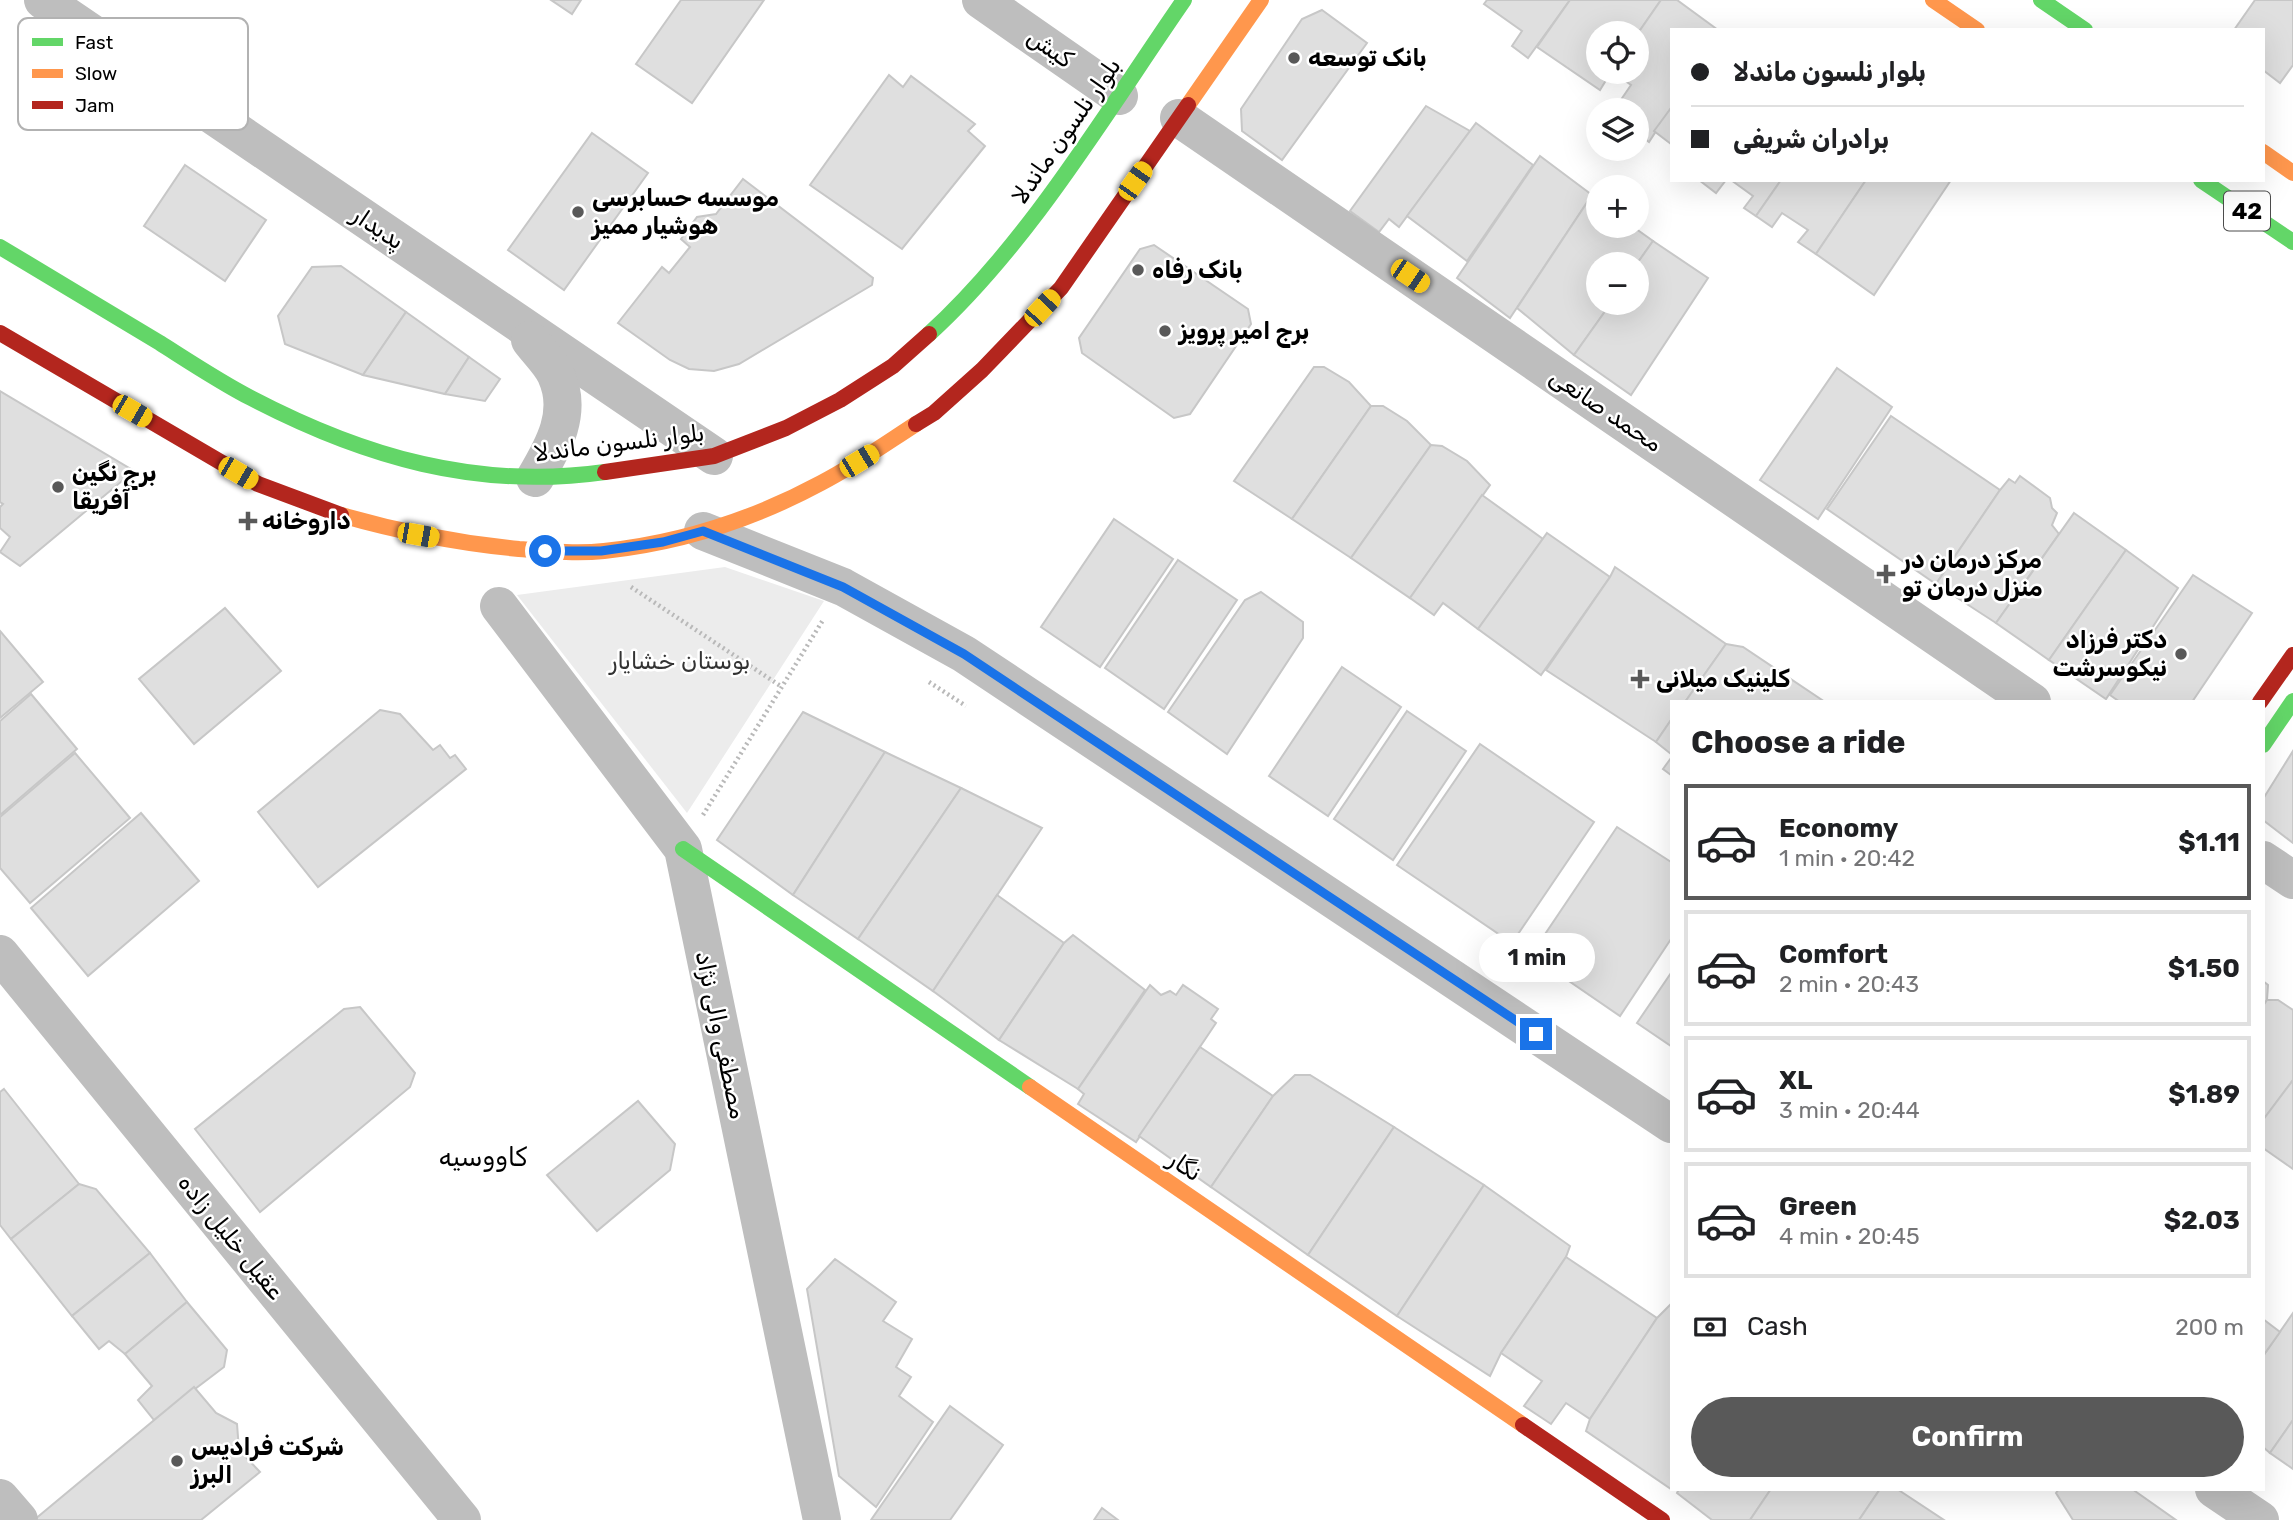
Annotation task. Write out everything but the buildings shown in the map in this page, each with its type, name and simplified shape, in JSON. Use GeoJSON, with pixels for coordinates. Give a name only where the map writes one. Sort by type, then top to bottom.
{"type":"FeatureCollection","features":[{"type":"Feature","properties":{"kind":"main road","name":"بلوار نلسون ماندلا"},"geometry":{"type":"LineString","coordinates":[[0,247],[248,397],[304,424],[374,452],[445,470],[535,478],[585,475],[714,456],[786,428],[841,400],[892,366],[951,313],[1037,214],[1184,0]]}},
{"type":"Feature","properties":{"kind":"main road"},"geometry":{"type":"LineString","coordinates":[[0,334],[258,484],[328,511],[397,531],[481,545],[601,551],[663,542],[703,531],[775,505],[822,483],[934,413],[982,370],[1060,288],[1261,0]]}},
{"type":"Feature","properties":{"kind":"main road"},"geometry":{"type":"LineString","coordinates":[[1933,0],[1975,28]]}},
{"type":"Feature","properties":{"kind":"main road"},"geometry":{"type":"LineString","coordinates":[[2041,0],[2082,28]]}},
{"type":"Feature","properties":{"kind":"main road","name":"42"},"geometry":{"type":"LineString","coordinates":[[2265,153],[2293,173]]}},
{"type":"Feature","properties":{"kind":"main road","name":"42"},"geometry":{"type":"LineString","coordinates":[[2204,182],[2293,242]]}},
{"type":"Feature","properties":{"kind":"main road"},"geometry":{"type":"LineString","coordinates":[[2261,700],[2293,655]]}},
{"type":"Feature","properties":{"kind":"main road"},"geometry":{"type":"LineString","coordinates":[[2265,742],[2293,701]]}},
{"type":"Feature","properties":{"kind":"main road","name":"نگار"},"geometry":{"type":"LineString","coordinates":[[682,849],[1662,1520]]}},
{"type":"Feature","properties":{"kind":"street","name":"پدیدار"},"geometry":{"type":"LineString","coordinates":[[43,0],[69,18]]}},
{"type":"Feature","properties":{"kind":"street","name":"کیش"},"geometry":{"type":"LineString","coordinates":[[981,0],[1119,96]]}},
{"type":"Feature","properties":{"kind":"street","name":"محمد صانعی"},"geometry":{"type":"LineString","coordinates":[[1180,118],[2029,700]]}},
{"type":"Feature","properties":{"kind":"street","name":"پدیدار"},"geometry":{"type":"LineString","coordinates":[[234,130],[714,456]]}},
{"type":"Feature","properties":{"kind":"street"},"geometry":{"type":"LineString","coordinates":[[516,322],[556,374],[562,397],[561,426],[552,449],[535,478]]}},
{"type":"Feature","properties":{"kind":"street"},"geometry":{"type":"LineString","coordinates":[[703,531],[843,587],[964,654],[1670,1123]]}},
{"type":"Feature","properties":{"kind":"street","name":"مصطفی والی نژاد"},"geometry":{"type":"LineString","coordinates":[[499,606],[682,849],[822,1520]]}},
{"type":"Feature","properties":{"kind":"street"},"geometry":{"type":"LineString","coordinates":[[2265,861],[2293,880]]}},
{"type":"Feature","properties":{"kind":"street","name":"عقیل خلیل زاده"},"geometry":{"type":"LineString","coordinates":[[0,954],[462,1520]]}},
{"type":"Feature","properties":{"kind":"street"},"geometry":{"type":"LineString","coordinates":[[2217,1491],[2260,1520]]}},
{"type":"Feature","properties":{"kind":"street"},"geometry":{"type":"LineString","coordinates":[[0,1497],[19,1520]]}},
{"type":"Feature","properties":{"kind":"path"},"geometry":{"type":"LineString","coordinates":[[622,580],[782,687]]}},
{"type":"Feature","properties":{"kind":"path"},"geometry":{"type":"LineString","coordinates":[[682,849],[843,587]]}},
{"type":"Feature","properties":{"kind":"green space","name":"بوستان خشایار"},"geometry":{"type":"Polygon","coordinates":[[[725,567],[824,601],[687,813],[517,595],[725,567]]]}},
{"type":"Feature","properties":{"kind":"traffic: fast"},"geometry":{"type":"LineString","coordinates":[[929,334],[966,298],[1033,218],[1184,0]]}},
{"type":"Feature","properties":{"kind":"traffic: fast"},"geometry":{"type":"LineString","coordinates":[[2041,0],[2082,28]]}},
{"type":"Feature","properties":{"kind":"traffic: fast"},"geometry":{"type":"LineString","coordinates":[[2204,182],[2293,242]]}},
{"type":"Feature","properties":{"kind":"traffic: fast"},"geometry":{"type":"LineString","coordinates":[[0,247],[228,385],[293,419],[336,437],[422,464],[467,472],[512,476],[605,472]]}},
{"type":"Feature","properties":{"kind":"traffic: fast"},"geometry":{"type":"LineString","coordinates":[[2265,742],[2293,701]]}},
{"type":"Feature","properties":{"kind":"traffic: fast"},"geometry":{"type":"LineString","coordinates":[[683,849],[1030,1087]]}},
{"type":"Feature","properties":{"kind":"traffic: slow"},"geometry":{"type":"LineString","coordinates":[[1188,105],[1261,0]]}},
{"type":"Feature","properties":{"kind":"traffic: slow"},"geometry":{"type":"LineString","coordinates":[[1933,0],[1974,28]]}},
{"type":"Feature","properties":{"kind":"traffic: slow"},"geometry":{"type":"LineString","coordinates":[[2265,153],[2293,173]]}},
{"type":"Feature","properties":{"kind":"traffic: slow"},"geometry":{"type":"LineString","coordinates":[[341,515],[407,532],[496,547],[572,552],[632,547],[716,528],[769,508],[833,476],[916,424]]}},
{"type":"Feature","properties":{"kind":"traffic: slow"},"geometry":{"type":"LineString","coordinates":[[1030,1087],[1523,1425]]}},
{"type":"Feature","properties":{"kind":"traffic: jam"},"geometry":{"type":"LineString","coordinates":[[916,424],[934,413],[982,370],[1061,288],[1188,105]]}},
{"type":"Feature","properties":{"kind":"traffic: jam"},"geometry":{"type":"LineString","coordinates":[[0,333],[258,484],[341,515]]}},
{"type":"Feature","properties":{"kind":"traffic: jam"},"geometry":{"type":"LineString","coordinates":[[605,472],[714,456],[786,428],[840,400],[893,366],[929,334]]}},
{"type":"Feature","properties":{"kind":"traffic: jam"},"geometry":{"type":"LineString","coordinates":[[2261,700],[2293,655]]}},
{"type":"Feature","properties":{"kind":"traffic: jam"},"geometry":{"type":"LineString","coordinates":[[1523,1425],[1662,1520]]}},
{"type":"Feature","properties":{"kind":"place","name":"بانک توسعه"},"geometry":{"type":"Point","coordinates":[1294,58]}},
{"type":"Feature","properties":{"kind":"place","name":"موسسه حسابرسی هوشیار ممیز"},"geometry":{"type":"Point","coordinates":[578,212]}},
{"type":"Feature","properties":{"kind":"place","name":"بانک رفاه"},"geometry":{"type":"Point","coordinates":[1138,270]}},
{"type":"Feature","properties":{"kind":"place","name":"برج امیر پرویز"},"geometry":{"type":"Point","coordinates":[1165,331]}},
{"type":"Feature","properties":{"kind":"place","name":"برج نگین آفریقا"},"geometry":{"type":"Point","coordinates":[58,487]}},
{"type":"Feature","properties":{"kind":"place","name":"داروخانه"},"geometry":{"type":"Point","coordinates":[248,521]}},
{"type":"Feature","properties":{"kind":"place","name":"مرکز درمان در منزل درمان تو"},"geometry":{"type":"Point","coordinates":[1886,574]}},
{"type":"Feature","properties":{"kind":"place","name":"دکتر فرزاد نیکوسرشت"},"geometry":{"type":"Point","coordinates":[2181,654]}},
{"type":"Feature","properties":{"kind":"place","name":"کلینیک میلانی"},"geometry":{"type":"Point","coordinates":[1640,679]}},
{"type":"Feature","properties":{"kind":"place","name":"شرکت فرادیس البرز"},"geometry":{"type":"Point","coordinates":[177,1461]}},
{"type":"Feature","properties":{"kind":"district","name":"کاووسیه"},"geometry":{"type":"Point","coordinates":[483,1157]}},
{"type":"Feature","properties":{"kind":"route"},"geometry":{"type":"LineString","coordinates":[[545,551],[601,551],[663,542],[703,531],[843,587],[964,654],[1536,1034]]}}]}
